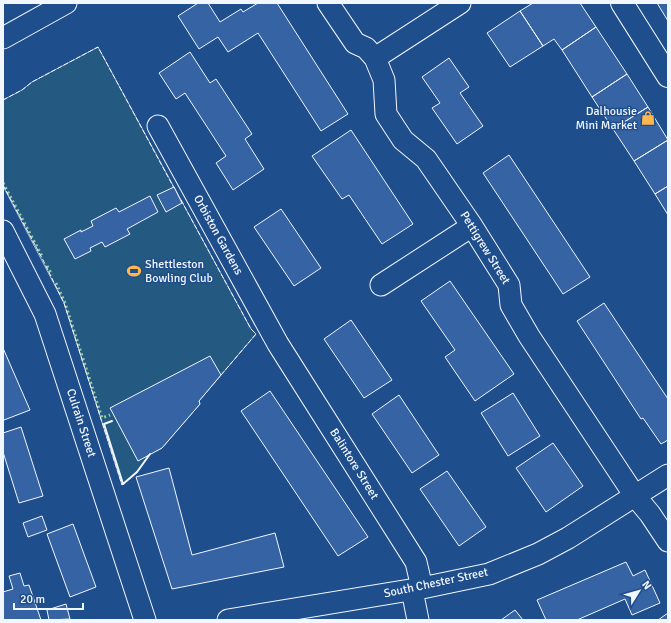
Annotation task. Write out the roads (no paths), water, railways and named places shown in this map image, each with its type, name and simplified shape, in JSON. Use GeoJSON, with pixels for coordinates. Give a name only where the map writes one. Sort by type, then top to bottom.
{"type":"FeatureCollection","features":[{"type":"Feature","properties":{"kind":"street"},"geometry":{"type":"LineString","coordinates":[[3,38],[66,3]]}},
{"type":"Feature","properties":{"kind":"street","name":"Pettigrew Street"},"geometry":{"type":"LineString","coordinates":[[328,3],[355,43],[366,48],[375,58],[384,80],[386,114],[403,140],[426,159],[472,226],[509,285],[511,306],[529,336],[635,496],[650,514],[668,541]]}},
{"type":"Feature","properties":{"kind":"street"},"geometry":{"type":"LineString","coordinates":[[375,58],[460,3]]}},
{"type":"Feature","properties":{"kind":"street"},"geometry":{"type":"LineString","coordinates":[[622,3],[668,76]]}},
{"type":"Feature","properties":{"kind":"street","name":"Orbiston Gardens"},"geometry":{"type":"LineString","coordinates":[[158,126],[278,344]]}},
{"type":"Feature","properties":{"kind":"street"},"geometry":{"type":"LineString","coordinates":[[381,285],[472,226]]}},
{"type":"Feature","properties":{"kind":"street","name":"Culrain Street"},"geometry":{"type":"LineString","coordinates":[[3,231],[45,314],[145,620]]}},
{"type":"Feature","properties":{"kind":"street","name":"Balintore Street"},"geometry":{"type":"LineString","coordinates":[[278,344],[416,562],[418,620]]}},
{"type":"Feature","properties":{"kind":"street","name":"South Chester Street"},"geometry":{"type":"LineString","coordinates":[[228,620],[417,589],[489,574],[538,554],[568,538],[668,475]]}},
{"type":"Feature","properties":{"kind":"place","name":"Dalhousie Mini Market"},"geometry":{"type":"Point","coordinates":[648,118]}},
{"type":"Feature","properties":{"kind":"place","name":"Shettleston Bowling Club"},"geometry":{"type":"Point","coordinates":[134,271]}}]}
